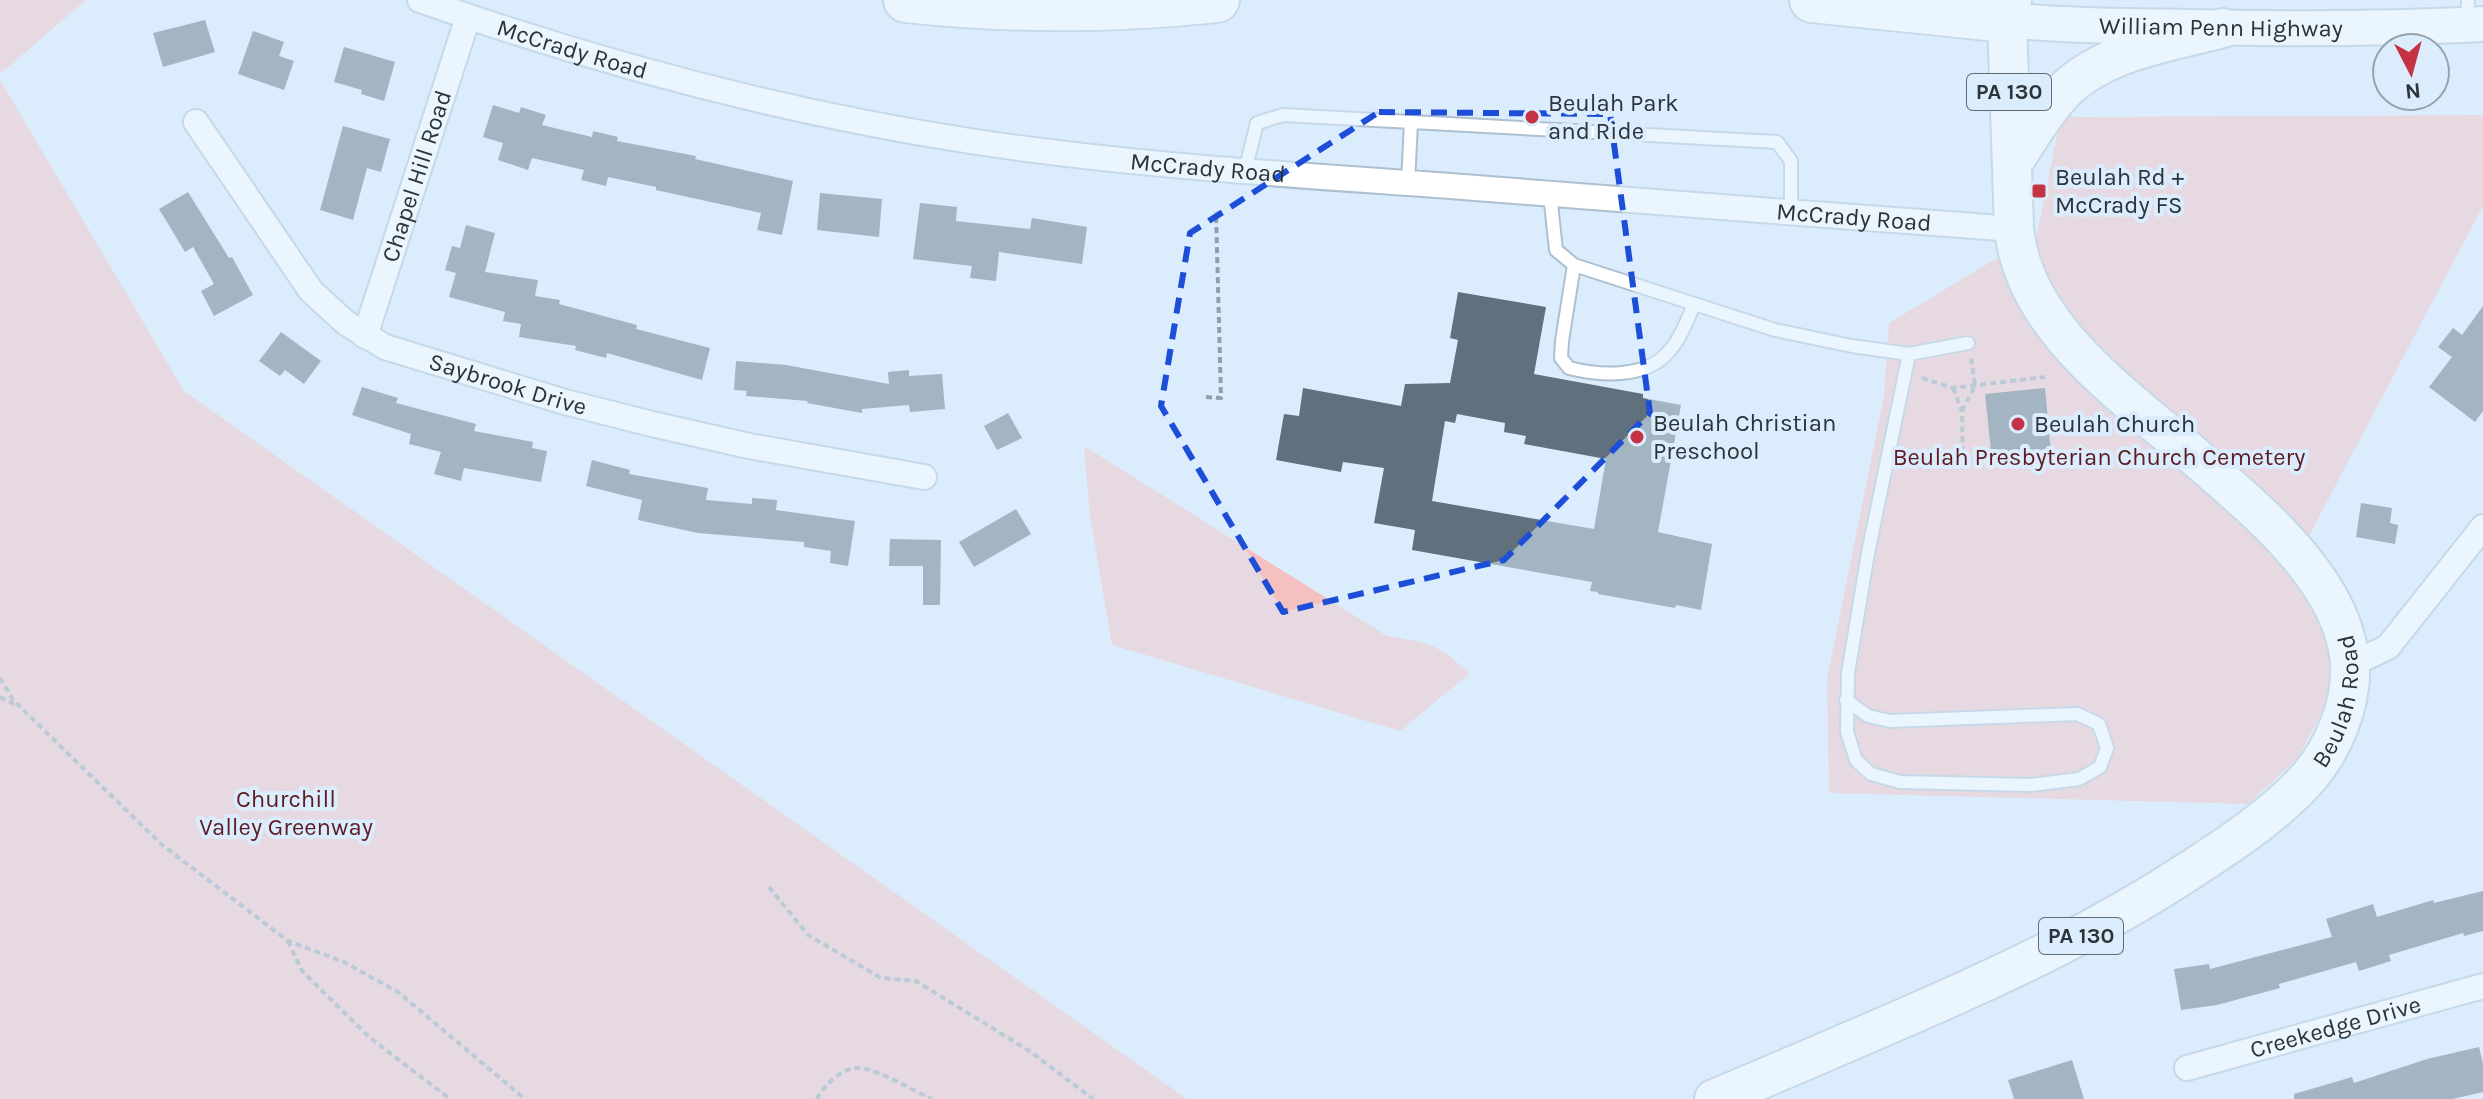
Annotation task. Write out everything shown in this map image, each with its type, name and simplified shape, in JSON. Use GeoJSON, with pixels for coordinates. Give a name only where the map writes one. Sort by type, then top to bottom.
{"type":"FeatureCollection","features":[{"type":"Feature","properties":{"kind":"highway"},"geometry":{"type":"LineString","coordinates":[[906,0],[976,6],[1065,8],[1217,0]]}},
{"type":"Feature","properties":{"kind":"highway"},"geometry":{"type":"LineString","coordinates":[[1812,0],[2006,7]]}},
{"type":"Feature","properties":{"kind":"main road","name":"William Penn Highway"},"geometry":{"type":"LineString","coordinates":[[2006,7],[2056,25],[2223,28],[2473,16]]}},
{"type":"Feature","properties":{"kind":"main road","name":"Beulah Road"},"geometry":{"type":"LineString","coordinates":[[1714,1099],[1983,983],[2082,936],[2194,868],[2251,829],[2308,778],[2327,751],[2340,724],[2350,665],[2342,631],[2329,599],[2305,562],[2264,517],[2106,379],[2064,335],[2028,282],[2018,254],[2014,229],[2006,7]]}},
{"type":"Feature","properties":{"kind":"main road"},"geometry":{"type":"LineString","coordinates":[[2012,164],[2055,102],[2091,70],[2143,49],[2223,28]]}},
{"type":"Feature","properties":{"kind":"street","name":"McCrady Road"},"geometry":{"type":"LineString","coordinates":[[420,0],[650,73],[825,114],[1042,151],[1245,171],[2014,229]]}},
{"type":"Feature","properties":{"kind":"street","name":"Chapel Hill Road"},"geometry":{"type":"LineString","coordinates":[[365,336],[468,17]]}},
{"type":"Feature","properties":{"kind":"street","name":"Saybrook Drive"},"geometry":{"type":"LineString","coordinates":[[196,122],[297,274],[328,307],[365,336],[407,355],[594,409],[749,446],[924,477]]}},
{"type":"Feature","properties":{"kind":"street"},"geometry":{"type":"LineString","coordinates":[[2350,665],[2388,647],[2483,527]]}},
{"type":"Feature","properties":{"kind":"street","name":"Creekedge Drive"},"geometry":{"type":"LineString","coordinates":[[2187,1068],[2483,986]]}},
{"type":"Feature","properties":{"kind":"lane"},"geometry":{"type":"LineString","coordinates":[[1245,171],[1257,123],[1283,115],[1777,142],[1791,161],[1791,212]]}},
{"type":"Feature","properties":{"kind":"lane"},"geometry":{"type":"LineString","coordinates":[[1408,183],[1411,122]]}},
{"type":"Feature","properties":{"kind":"lane"},"geometry":{"type":"LineString","coordinates":[[1550,194],[1556,250],[1574,265],[1775,330],[1852,346],[1909,354],[1968,343]]}},
{"type":"Feature","properties":{"kind":"lane"},"geometry":{"type":"LineString","coordinates":[[1574,265],[1561,358],[1569,368],[1598,375],[1621,374],[1663,359],[1694,305]]}},
{"type":"Feature","properties":{"kind":"lane"},"geometry":{"type":"LineString","coordinates":[[1846,700],[1868,716],[1890,721],[2077,714],[2099,724],[2107,748],[2100,767],[2079,779],[2031,785],[1900,782],[1871,774],[1856,760],[1847,732],[1846,700],[1868,553],[1909,354]]}},
{"type":"Feature","properties":{"kind":"path"},"geometry":{"type":"LineString","coordinates":[[1206,397],[1221,398],[1216,212]]}},
{"type":"Feature","properties":{"kind":"path"},"geometry":{"type":"LineString","coordinates":[[1962,411],[1975,386],[1968,343]]}},
{"type":"Feature","properties":{"kind":"path"},"geometry":{"type":"LineString","coordinates":[[1905,373],[1953,388],[2045,377]]}},
{"type":"Feature","properties":{"kind":"path"},"geometry":{"type":"LineString","coordinates":[[1953,388],[1962,411],[1963,462]]}},
{"type":"Feature","properties":{"kind":"path"},"geometry":{"type":"LineString","coordinates":[[0,678],[20,707],[161,844],[288,941],[344,962],[398,992],[525,1099]]}},
{"type":"Feature","properties":{"kind":"path"},"geometry":{"type":"LineString","coordinates":[[0,697],[20,707]]}},
{"type":"Feature","properties":{"kind":"path"},"geometry":{"type":"LineString","coordinates":[[769,887],[808,935],[881,978],[916,981],[1031,1052],[1093,1099]]}},
{"type":"Feature","properties":{"kind":"path"},"geometry":{"type":"LineString","coordinates":[[288,941],[302,971],[369,1037],[450,1099]]}},
{"type":"Feature","properties":{"kind":"path"},"geometry":{"type":"LineString","coordinates":[[817,1099],[823,1088],[845,1072],[859,1067],[932,1099]]}},
{"type":"Feature","properties":{"kind":"highlighted area"},"geometry":{"type":"Polygon","coordinates":[[[1379,112],[1610,114],[1650,413],[1504,560],[1283,612],[1161,406],[1190,233],[1379,112]]]}},
{"type":"Feature","properties":{"kind":"green space"},"geometry":{"type":"Polygon","coordinates":[[[0,0],[86,0],[0,74],[0,0]]]}},
{"type":"Feature","properties":{"kind":"green space","name":"Churchill Valley Greenway"},"geometry":{"type":"Polygon","coordinates":[[[0,80],[184,391],[1187,1099],[0,1099],[0,80]]]}},
{"type":"Feature","properties":{"kind":"green space","name":"Beulah Presbyterian Church Cemetery"},"geometry":{"type":"Polygon","coordinates":[[[2483,115],[2483,206],[2292,568],[2328,634],[2330,698],[2297,759],[2248,804],[1829,793],[1827,679],[1884,396],[1889,323],[2037,234],[2061,117],[2483,115]]]}},
{"type":"Feature","properties":{"kind":"green space"},"geometry":{"type":"Polygon","coordinates":[[[1084,446],[1387,636],[1441,650],[1469,674],[1400,731],[1112,645],[1090,516],[1084,446]]]}},
{"type":"Feature","properties":{"kind":"building"},"geometry":{"type":"Polygon","coordinates":[[[205,20],[215,52],[163,67],[153,33],[205,20]]]}},
{"type":"Feature","properties":{"kind":"building"},"geometry":{"type":"Polygon","coordinates":[[[253,31],[284,42],[279,56],[294,61],[284,90],[238,74],[253,31]]]}},
{"type":"Feature","properties":{"kind":"building"},"geometry":{"type":"Polygon","coordinates":[[[344,47],[395,62],[384,101],[361,94],[362,90],[334,82],[344,47]]]}},
{"type":"Feature","properties":{"kind":"building"},"geometry":{"type":"Polygon","coordinates":[[[493,105],[519,113],[521,107],[546,115],[542,125],[592,137],[593,131],[618,137],[617,141],[696,156],[695,159],[793,181],[782,235],[757,230],[761,213],[608,177],[606,186],[581,180],[584,170],[532,158],[528,170],[498,160],[503,143],[483,137],[493,105]]]}},
{"type":"Feature","properties":{"kind":"building"},"geometry":{"type":"Polygon","coordinates":[[[343,126],[390,139],[381,172],[367,168],[353,220],[320,210],[343,126]]]}},
{"type":"Feature","properties":{"kind":"building"},"geometry":{"type":"Polygon","coordinates":[[[188,192],[229,258],[232,257],[253,295],[214,316],[201,291],[214,284],[193,247],[185,252],[159,209],[188,192]]]}},
{"type":"Feature","properties":{"kind":"building"},"geometry":{"type":"Polygon","coordinates":[[[820,193],[882,199],[879,237],[817,230],[820,193]]]}},
{"type":"Feature","properties":{"kind":"building"},"geometry":{"type":"Polygon","coordinates":[[[920,203],[957,207],[956,221],[1030,229],[1032,218],[1087,227],[1082,264],[999,252],[996,281],[970,278],[972,266],[913,259],[920,203]]]}},
{"type":"Feature","properties":{"kind":"building"},"geometry":{"type":"Polygon","coordinates":[[[466,225],[495,233],[485,272],[538,280],[535,296],[560,300],[559,304],[637,325],[636,329],[710,348],[702,380],[607,353],[606,358],[575,350],[576,346],[519,337],[521,324],[503,321],[505,312],[449,297],[456,273],[445,270],[452,246],[460,248],[466,225]]]}},
{"type":"Feature","properties":{"kind":"building"},"geometry":{"type":"Polygon","coordinates":[[[1458,292],[1546,307],[1534,374],[1643,394],[1643,398],[1681,405],[1658,532],[1712,544],[1701,610],[1598,594],[1590,591],[1592,582],[1412,550],[1415,530],[1374,523],[1384,468],[1343,462],[1341,472],[1276,460],[1284,414],[1299,416],[1303,388],[1401,406],[1405,384],[1450,383],[1458,340],[1450,338],[1458,292]],[[1457,414],[1455,423],[1445,421],[1432,501],[1594,529],[1606,459],[1524,444],[1526,436],[1504,432],[1505,423],[1457,414]]]}},
{"type":"Feature","properties":{"kind":"building"},"geometry":{"type":"Polygon","coordinates":[[[2483,306],[2483,411],[2475,422],[2429,387],[2452,357],[2438,347],[2453,328],[2462,335],[2483,306]]]}},
{"type":"Feature","properties":{"kind":"building"},"geometry":{"type":"Polygon","coordinates":[[[281,332],[321,361],[304,384],[285,370],[280,376],[259,361],[281,332]]]}},
{"type":"Feature","properties":{"kind":"building"},"geometry":{"type":"Polygon","coordinates":[[[736,361],[786,365],[889,384],[888,372],[909,370],[909,376],[942,374],[945,409],[910,412],[909,405],[862,409],[862,413],[808,401],[746,396],[747,391],[734,390],[736,361]]]}},
{"type":"Feature","properties":{"kind":"building"},"geometry":{"type":"Polygon","coordinates":[[[362,387],[398,398],[396,403],[476,424],[474,431],[533,442],[532,448],[547,451],[541,482],[464,468],[461,481],[434,474],[441,452],[409,444],[411,434],[352,415],[362,387]]]}},
{"type":"Feature","properties":{"kind":"building","name":"Beulah Church"},"geometry":{"type":"Polygon","coordinates":[[[2045,388],[2051,453],[1992,460],[1985,394],[2045,388]]]}},
{"type":"Feature","properties":{"kind":"building"},"geometry":{"type":"Polygon","coordinates":[[[1008,413],[1022,438],[997,450],[984,426],[1008,413]]]}},
{"type":"Feature","properties":{"kind":"building"},"geometry":{"type":"Polygon","coordinates":[[[592,460],[630,470],[629,474],[708,488],[706,500],[752,504],[752,498],[777,500],[776,510],[855,521],[848,566],[830,563],[831,551],[804,547],[804,542],[698,533],[638,520],[642,500],[586,486],[592,460]]]}},
{"type":"Feature","properties":{"kind":"building"},"geometry":{"type":"Polygon","coordinates":[[[2361,503],[2392,508],[2390,523],[2398,525],[2395,544],[2356,537],[2361,503]]]}},
{"type":"Feature","properties":{"kind":"building"},"geometry":{"type":"Polygon","coordinates":[[[1016,509],[1031,534],[974,567],[959,542],[1016,509]]]}},
{"type":"Feature","properties":{"kind":"building"},"geometry":{"type":"Polygon","coordinates":[[[890,539],[941,540],[940,605],[923,605],[923,566],[889,566],[890,539]]]}},
{"type":"Feature","properties":{"kind":"building"},"geometry":{"type":"Polygon","coordinates":[[[2483,891],[2483,931],[2464,936],[2463,933],[2389,955],[2391,961],[2359,971],[2356,962],[2279,984],[2280,988],[2217,1005],[2181,1010],[2174,969],[2209,964],[2210,969],[2332,937],[2326,919],[2373,904],[2377,917],[2433,900],[2434,903],[2483,891]]]}},
{"type":"Feature","properties":{"kind":"building"},"geometry":{"type":"Polygon","coordinates":[[[2479,1047],[2483,1064],[2483,1092],[2453,1099],[2294,1099],[2294,1094],[2352,1077],[2354,1083],[2427,1059],[2479,1047]]]}},
{"type":"Feature","properties":{"kind":"building"},"geometry":{"type":"Polygon","coordinates":[[[2072,1060],[2084,1099],[2014,1099],[2008,1080],[2072,1060]]]}},
{"type":"Feature","properties":{"kind":"place","name":"Beulah Park and Ride"},"geometry":{"type":"Point","coordinates":[1532,117]}},
{"type":"Feature","properties":{"kind":"place","name":"Beulah Rd + McCrady FS"},"geometry":{"type":"Point","coordinates":[2039,191]}},
{"type":"Feature","properties":{"kind":"place","name":"Beulah Church"},"geometry":{"type":"Point","coordinates":[2018,424]}},
{"type":"Feature","properties":{"kind":"place","name":"Beulah Christian Preschool"},"geometry":{"type":"Point","coordinates":[1637,437]}}]}
